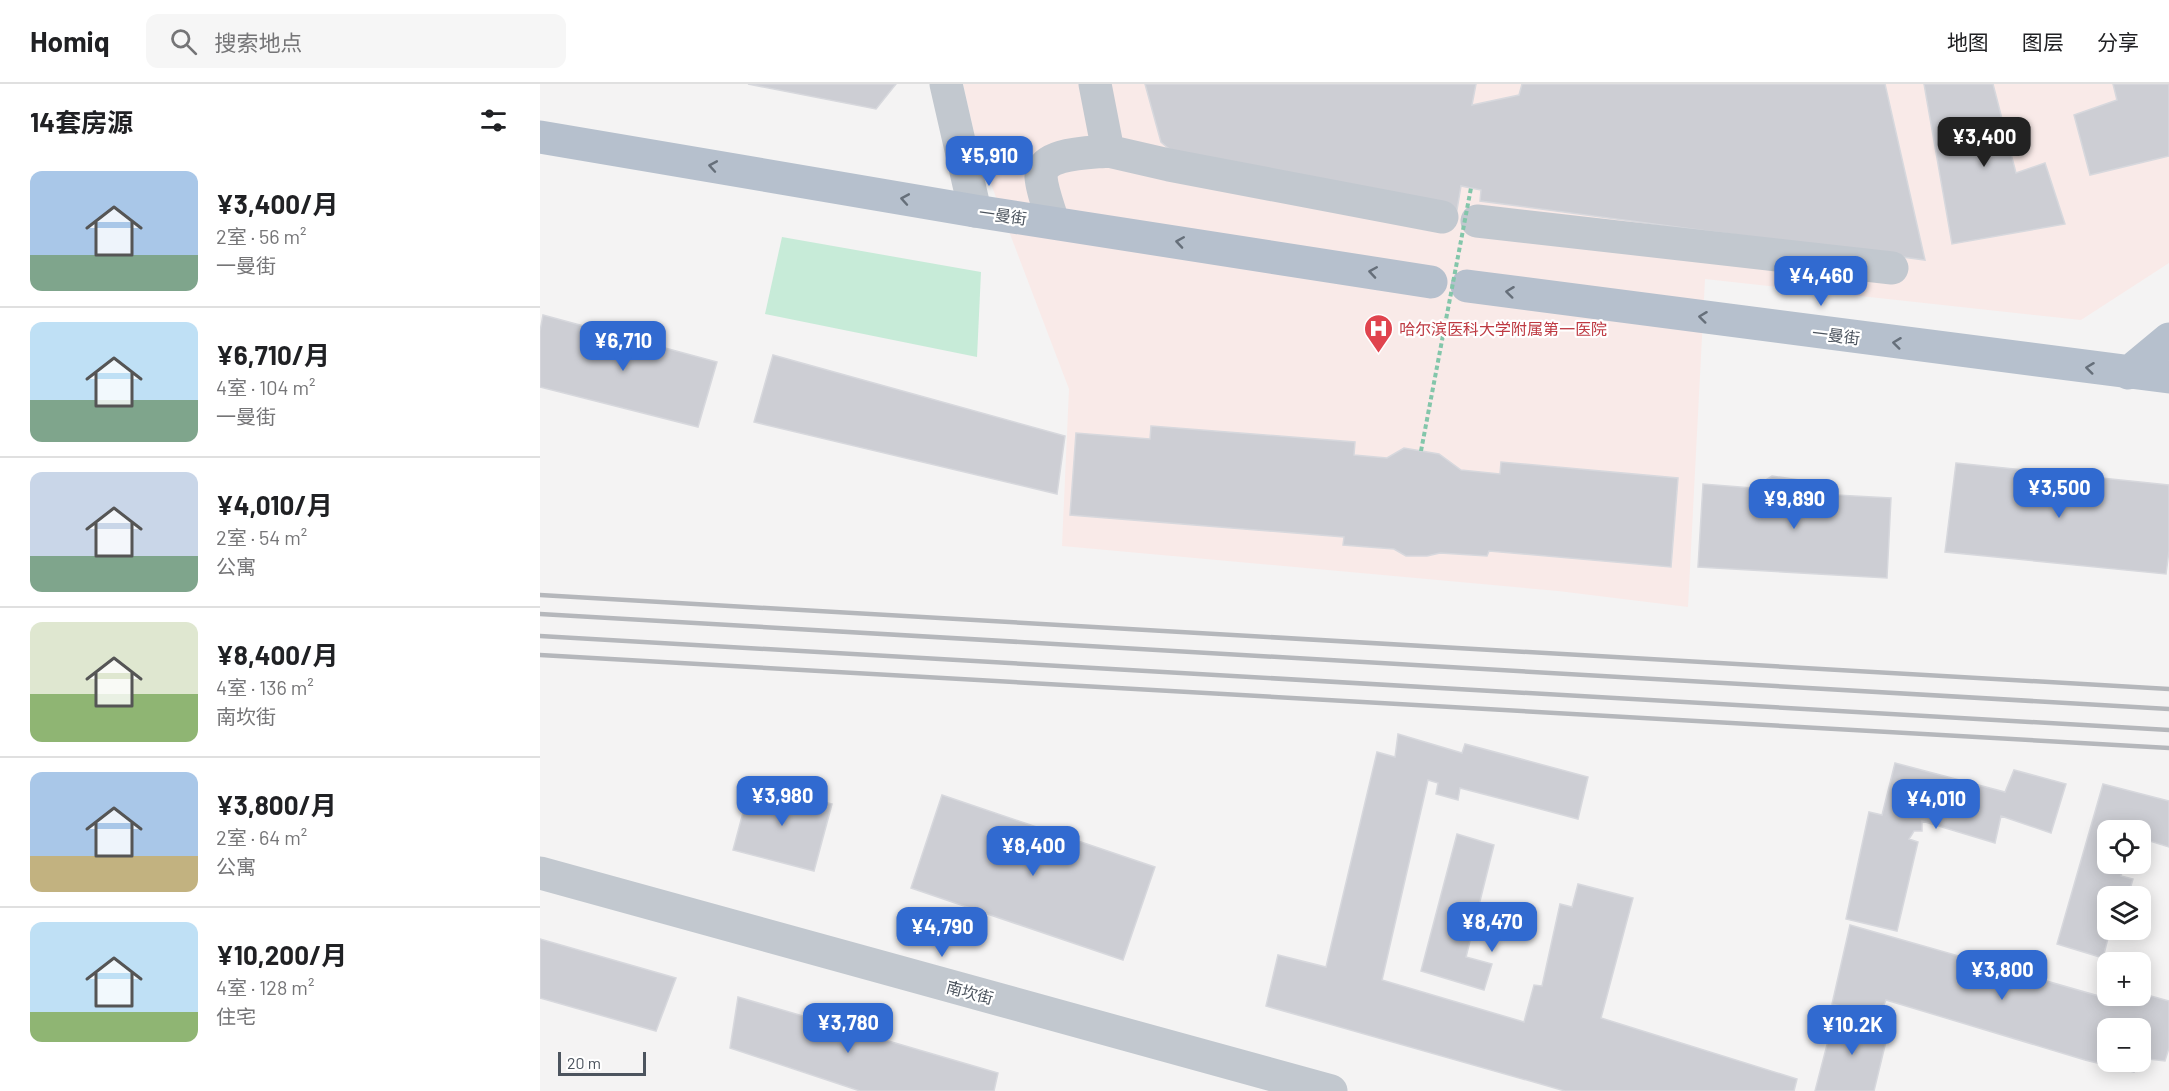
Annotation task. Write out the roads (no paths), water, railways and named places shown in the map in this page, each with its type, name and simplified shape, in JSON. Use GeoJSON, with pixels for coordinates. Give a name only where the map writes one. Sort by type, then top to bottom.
{"type":"FeatureCollection","features":[{"type":"Feature","properties":{"kind":"main road","name":"一曼街"},"geometry":{"type":"LineString","coordinates":[[540,137],[975,211],[1431,282]]}},
{"type":"Feature","properties":{"kind":"main road","name":"一曼街"},"geometry":{"type":"LineString","coordinates":[[1467,286],[2155,372]]}},
{"type":"Feature","properties":{"kind":"main road"},"geometry":{"type":"LineString","coordinates":[[2155,372],[2169,339]]}},
{"type":"Feature","properties":{"kind":"street"},"geometry":{"type":"LineString","coordinates":[[946,84],[975,211]]}},
{"type":"Feature","properties":{"kind":"street"},"geometry":{"type":"LineString","coordinates":[[1095,84],[1108,151]]}},
{"type":"Feature","properties":{"kind":"street"},"geometry":{"type":"LineString","coordinates":[[1053,222],[1040,176],[1045,164],[1056,158],[1108,151],[1169,165],[1442,217]]}},
{"type":"Feature","properties":{"kind":"street"},"geometry":{"type":"LineString","coordinates":[[1477,221],[1892,268]]}},
{"type":"Feature","properties":{"kind":"street","name":"南坎街"},"geometry":{"type":"LineString","coordinates":[[540,873],[1331,1091]]}},
{"type":"Feature","properties":{"kind":"railway"},"geometry":{"type":"LineString","coordinates":[[540,595],[2169,689]]}},
{"type":"Feature","properties":{"kind":"railway"},"geometry":{"type":"LineString","coordinates":[[540,614],[2169,709]]}},
{"type":"Feature","properties":{"kind":"railway"},"geometry":{"type":"LineString","coordinates":[[540,636],[2169,730]]}},
{"type":"Feature","properties":{"kind":"railway"},"geometry":{"type":"LineString","coordinates":[[540,655],[2169,748]]}},
{"type":"Feature","properties":{"kind":"place","name":"哈尔滨医科大学附属第一医院"},"geometry":{"type":"Point","coordinates":[1378,354]}}]}
